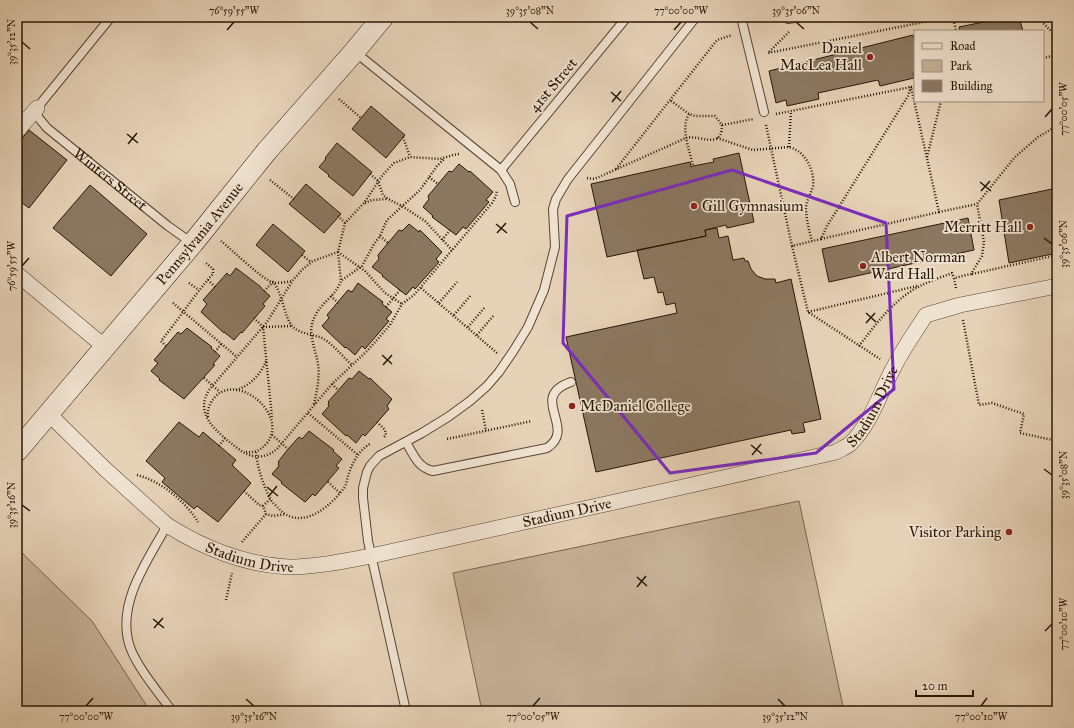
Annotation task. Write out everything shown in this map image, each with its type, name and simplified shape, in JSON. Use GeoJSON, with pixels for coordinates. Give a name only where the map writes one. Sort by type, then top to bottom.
{"type":"FeatureCollection","features":[{"type":"Feature","properties":{"kind":"main road","name":"Pennsylvania Avenue"},"geometry":{"type":"LineString","coordinates":[[17,452],[193,243],[266,152],[383,17]]}},
{"type":"Feature","properties":{"kind":"street"},"geometry":{"type":"LineString","coordinates":[[17,132],[37,108]]}},
{"type":"Feature","properties":{"kind":"street"},"geometry":{"type":"LineString","coordinates":[[17,274],[105,347]]}},
{"type":"Feature","properties":{"kind":"street","name":"Stadium Drive"},"geometry":{"type":"LineString","coordinates":[[49,414],[104,469],[167,525],[201,544],[236,557],[261,564],[288,566],[322,565],[371,556],[836,452],[848,446],[858,435],[867,421],[905,346],[926,315],[960,305],[1057,286]]}},
{"type":"Feature","properties":{"kind":"lane"},"geometry":{"type":"LineString","coordinates":[[37,108],[111,17]]}},
{"type":"Feature","properties":{"kind":"lane","name":"41st Street"},"geometry":{"type":"LineString","coordinates":[[501,170],[627,17]]}},
{"type":"Feature","properties":{"kind":"lane"},"geometry":{"type":"LineString","coordinates":[[406,711],[371,556],[363,509],[363,488],[367,472],[379,456],[448,417],[470,401],[486,386],[510,356],[528,327],[544,290],[555,247],[553,209],[556,199],[568,179],[696,17]]}},
{"type":"Feature","properties":{"kind":"lane"},"geometry":{"type":"LineString","coordinates":[[741,17],[764,115]]}},
{"type":"Feature","properties":{"kind":"lane"},"geometry":{"type":"LineString","coordinates":[[788,19],[801,17]]}},
{"type":"Feature","properties":{"kind":"lane"},"geometry":{"type":"LineString","coordinates":[[354,52],[501,170],[510,184],[515,202]]}},
{"type":"Feature","properties":{"kind":"lane","name":"Winters Street"},"geometry":{"type":"LineString","coordinates":[[37,108],[38,117],[47,128],[168,226],[193,243]]}},
{"type":"Feature","properties":{"kind":"lane"},"geometry":{"type":"LineString","coordinates":[[406,442],[419,463],[427,470],[432,471],[547,448],[556,440],[558,426],[552,403],[552,396],[560,387],[571,382]]}},
{"type":"Feature","properties":{"kind":"lane"},"geometry":{"type":"LineString","coordinates":[[167,525],[136,582],[129,600],[127,627],[129,644],[135,658],[172,711]]}},
{"type":"Feature","properties":{"kind":"path"},"geometry":{"type":"LineString","coordinates":[[790,31],[768,53],[949,17]]}},
{"type":"Feature","properties":{"kind":"path"},"geometry":{"type":"LineString","coordinates":[[953,17],[956,30]]}},
{"type":"Feature","properties":{"kind":"path"},"geometry":{"type":"LineString","coordinates":[[1036,17],[1057,37]]}},
{"type":"Feature","properties":{"kind":"path"},"geometry":{"type":"LineString","coordinates":[[615,170],[717,40],[736,34]]}},
{"type":"Feature","properties":{"kind":"path"},"geometry":{"type":"LineString","coordinates":[[1044,58],[1057,55]]}},
{"type":"Feature","properties":{"kind":"path"},"geometry":{"type":"LineString","coordinates":[[722,125],[764,115],[914,86]]}},
{"type":"Feature","properties":{"kind":"path"},"geometry":{"type":"LineString","coordinates":[[911,87],[914,100]]}},
{"type":"Feature","properties":{"kind":"path"},"geometry":{"type":"LineString","coordinates":[[821,239],[827,226],[908,96],[911,87]]}},
{"type":"Feature","properties":{"kind":"path"},"geometry":{"type":"LineString","coordinates":[[339,99],[361,118]]}},
{"type":"Feature","properties":{"kind":"path"},"geometry":{"type":"LineString","coordinates":[[670,100],[689,114],[695,116],[715,116],[722,125],[721,133],[717,138]]}},
{"type":"Feature","properties":{"kind":"path"},"geometry":{"type":"LineString","coordinates":[[914,102],[939,212]]}},
{"type":"Feature","properties":{"kind":"path"},"geometry":{"type":"LineString","coordinates":[[927,157],[941,102]]}},
{"type":"Feature","properties":{"kind":"path"},"geometry":{"type":"LineString","coordinates":[[789,147],[791,111]]}},
{"type":"Feature","properties":{"kind":"path"},"geometry":{"type":"LineString","coordinates":[[689,114],[685,125],[686,138],[694,166]]}},
{"type":"Feature","properties":{"kind":"path"},"geometry":{"type":"LineString","coordinates":[[764,115],[792,246],[808,312],[893,368]]}},
{"type":"Feature","properties":{"kind":"path"},"geometry":{"type":"LineString","coordinates":[[587,178],[594,179],[686,138],[694,136],[707,140],[717,138],[753,150],[793,148],[802,154],[807,160],[812,173],[813,185],[806,208],[812,241]]}},
{"type":"Feature","properties":{"kind":"path"},"geometry":{"type":"LineString","coordinates":[[403,137],[410,157]]}},
{"type":"Feature","properties":{"kind":"path"},"geometry":{"type":"LineString","coordinates":[[341,281],[338,252],[345,222],[364,203],[378,181],[394,163],[410,157],[423,159],[444,158],[462,154]]}},
{"type":"Feature","properties":{"kind":"path"},"geometry":{"type":"LineString","coordinates":[[314,404],[319,373],[311,335],[315,315],[341,281],[360,268],[380,236],[387,220],[420,190],[440,161],[444,158]]}},
{"type":"Feature","properties":{"kind":"path"},"geometry":{"type":"LineString","coordinates":[[370,174],[378,181],[383,194],[388,199],[402,206],[424,221],[452,250]]}},
{"type":"Feature","properties":{"kind":"path"},"geometry":{"type":"LineString","coordinates":[[429,177],[438,184]]}},
{"type":"Feature","properties":{"kind":"path"},"geometry":{"type":"LineString","coordinates":[[270,180],[294,199]]}},
{"type":"Feature","properties":{"kind":"path"},"geometry":{"type":"LineString","coordinates":[[338,252],[311,262],[303,269],[293,280],[282,300],[263,327],[206,396],[204,402],[208,420],[217,431],[243,452],[256,456],[272,453],[282,443],[332,384],[368,350],[378,336],[390,325],[402,304],[410,299],[421,288],[428,277],[495,199],[497,188]]}},
{"type":"Feature","properties":{"kind":"path"},"geometry":{"type":"LineString","coordinates":[[364,203],[372,200],[388,199]]}},
{"type":"Feature","properties":{"kind":"path"},"geometry":{"type":"LineString","coordinates":[[792,246],[977,204]]}},
{"type":"Feature","properties":{"kind":"path"},"geometry":{"type":"LineString","coordinates":[[338,216],[345,222]]}},
{"type":"Feature","properties":{"kind":"path"},"geometry":{"type":"LineString","coordinates":[[442,240],[450,230]]}},
{"type":"Feature","properties":{"kind":"path"},"geometry":{"type":"LineString","coordinates":[[380,236],[388,243]]}},
{"type":"Feature","properties":{"kind":"path"},"geometry":{"type":"LineString","coordinates":[[220,240],[273,282],[282,300],[288,319],[293,326],[302,332],[327,342],[352,365]]}},
{"type":"Feature","properties":{"kind":"path"},"geometry":{"type":"LineString","coordinates":[[338,252],[372,277],[385,293],[402,304]]}},
{"type":"Feature","properties":{"kind":"path"},"geometry":{"type":"LineString","coordinates":[[302,254],[311,262]]}},
{"type":"Feature","properties":{"kind":"path"},"geometry":{"type":"LineString","coordinates":[[971,274],[1057,255]]}},
{"type":"Feature","properties":{"kind":"path"},"geometry":{"type":"LineString","coordinates":[[166,346],[160,341],[213,274],[214,271],[206,263]]}},
{"type":"Feature","properties":{"kind":"path"},"geometry":{"type":"LineString","coordinates":[[808,312],[920,286],[952,273],[954,278]]}},
{"type":"Feature","properties":{"kind":"path"},"geometry":{"type":"LineString","coordinates":[[208,280],[215,287]]}},
{"type":"Feature","properties":{"kind":"path"},"geometry":{"type":"LineString","coordinates":[[264,292],[273,282],[293,280]]}},
{"type":"Feature","properties":{"kind":"path"},"geometry":{"type":"LineString","coordinates":[[439,303],[457,282]]}},
{"type":"Feature","properties":{"kind":"path"},"geometry":{"type":"LineString","coordinates":[[189,283],[199,290]]}},
{"type":"Feature","properties":{"kind":"path"},"geometry":{"type":"LineString","coordinates":[[859,346],[892,306],[920,286]]}},
{"type":"Feature","properties":{"kind":"path"},"geometry":{"type":"LineString","coordinates":[[421,288],[499,355]]}},
{"type":"Feature","properties":{"kind":"path"},"geometry":{"type":"LineString","coordinates":[[386,307],[400,290]]}},
{"type":"Feature","properties":{"kind":"path"},"geometry":{"type":"LineString","coordinates":[[454,315],[471,295]]}},
{"type":"Feature","properties":{"kind":"path"},"geometry":{"type":"LineString","coordinates":[[331,296],[338,302]]}},
{"type":"Feature","properties":{"kind":"path"},"geometry":{"type":"LineString","coordinates":[[172,303],[237,357]]}},
{"type":"Feature","properties":{"kind":"path"},"geometry":{"type":"LineString","coordinates":[[468,327],[485,307]]}},
{"type":"Feature","properties":{"kind":"path"},"geometry":{"type":"LineString","coordinates":[[477,335],[494,315]]}},
{"type":"Feature","properties":{"kind":"path"},"geometry":{"type":"LineString","coordinates":[[243,452],[256,452],[265,445],[272,435],[267,360],[263,327],[254,318]]}},
{"type":"Feature","properties":{"kind":"path"},"geometry":{"type":"LineString","coordinates":[[263,327],[293,326]]}},
{"type":"Feature","properties":{"kind":"path"},"geometry":{"type":"LineString","coordinates":[[215,352],[222,343]]}},
{"type":"Feature","properties":{"kind":"path"},"geometry":{"type":"LineString","coordinates":[[208,420],[208,410],[212,400],[220,392],[236,390],[245,386],[253,380],[264,367],[267,360]]}},
{"type":"Feature","properties":{"kind":"path"},"geometry":{"type":"LineString","coordinates":[[204,378],[220,392]]}},
{"type":"Feature","properties":{"kind":"path"},"geometry":{"type":"LineString","coordinates":[[332,384],[338,390]]}},
{"type":"Feature","properties":{"kind":"path"},"geometry":{"type":"LineString","coordinates":[[236,390],[248,394],[256,400],[268,411],[272,422]]}},
{"type":"Feature","properties":{"kind":"path"},"geometry":{"type":"LineString","coordinates":[[482,410],[486,430]]}},
{"type":"Feature","properties":{"kind":"path"},"geometry":{"type":"LineString","coordinates":[[308,412],[358,455]]}},
{"type":"Feature","properties":{"kind":"path"},"geometry":{"type":"LineString","coordinates":[[446,439],[532,421]]}},
{"type":"Feature","properties":{"kind":"path"},"geometry":{"type":"LineString","coordinates":[[377,422],[385,430],[384,437],[379,440]]}},
{"type":"Feature","properties":{"kind":"path"},"geometry":{"type":"LineString","coordinates":[[272,435],[288,449]]}},
{"type":"Feature","properties":{"kind":"path"},"geometry":{"type":"LineString","coordinates":[[219,446],[225,438]]}},
{"type":"Feature","properties":{"kind":"path"},"geometry":{"type":"LineString","coordinates":[[266,514],[273,516],[286,514],[306,517],[318,513],[324,509],[346,486],[349,472],[358,455],[365,447],[375,442]]}},
{"type":"Feature","properties":{"kind":"path"},"geometry":{"type":"LineString","coordinates":[[256,452],[260,472],[270,499],[286,514]]}},
{"type":"Feature","properties":{"kind":"path"},"geometry":{"type":"LineString","coordinates":[[137,475],[154,481],[177,496],[194,516],[199,525]]}},
{"type":"Feature","properties":{"kind":"path"},"geometry":{"type":"LineString","coordinates":[[328,482],[340,492]]}},
{"type":"Feature","properties":{"kind":"path"},"geometry":{"type":"LineString","coordinates":[[244,491],[259,505],[263,506],[266,514]]}},
{"type":"Feature","properties":{"kind":"path"},"geometry":{"type":"LineString","coordinates":[[263,506],[270,499]]}},
{"type":"Feature","properties":{"kind":"path"},"geometry":{"type":"LineString","coordinates":[[241,544],[266,514]]}},
{"type":"Feature","properties":{"kind":"path"},"geometry":{"type":"LineString","coordinates":[[226,600],[232,576]]}},
{"type":"Feature","properties":{"kind":"highlighted area"},"geometry":{"type":"Polygon","coordinates":[[[732,170],[886,223],[894,389],[816,453],[670,473],[563,343],[567,216],[732,170]]]}},
{"type":"Feature","properties":{"kind":"green space"},"geometry":{"type":"Polygon","coordinates":[[[799,501],[844,711],[482,711],[453,573],[799,501]]]}},
{"type":"Feature","properties":{"kind":"green space"},"geometry":{"type":"Polygon","coordinates":[[[17,548],[92,621],[150,711],[17,711],[17,548]]]}},
{"type":"Feature","properties":{"kind":"building"},"geometry":{"type":"Polygon","coordinates":[[[1008,17],[1019,17],[1023,30],[960,30],[959,27],[1008,17]]]}},
{"type":"Feature","properties":{"kind":"building","name":"Daniel MacLea Hall"},"geometry":{"type":"Polygon","coordinates":[[[913,35],[914,39],[914,78],[880,86],[878,80],[818,93],[819,99],[787,106],[786,100],[776,103],[769,71],[913,35]]]}},
{"type":"Feature","properties":{"kind":"building"},"geometry":{"type":"Polygon","coordinates":[[[371,106],[405,135],[386,158],[352,129],[371,106]]]}},
{"type":"Feature","properties":{"kind":"building"},"geometry":{"type":"Polygon","coordinates":[[[29,130],[67,160],[29,208],[17,199],[17,145],[29,130]]]}},
{"type":"Feature","properties":{"kind":"building"},"geometry":{"type":"Polygon","coordinates":[[[337,143],[372,172],[353,196],[319,167],[337,143]]]}},
{"type":"Feature","properties":{"kind":"building","name":"Gill Gymnasium"},"geometry":{"type":"Polygon","coordinates":[[[739,153],[754,222],[727,228],[726,225],[705,230],[706,236],[607,257],[591,184],[690,162],[691,167],[714,162],[713,159],[739,153]]]}},
{"type":"Feature","properties":{"kind":"building"},"geometry":{"type":"Polygon","coordinates":[[[459,164],[469,172],[470,171],[493,192],[486,200],[489,202],[466,229],[463,227],[456,235],[432,217],[433,216],[423,207],[429,199],[428,196],[449,171],[452,172],[459,164]]]}},
{"type":"Feature","properties":{"kind":"building"},"geometry":{"type":"Polygon","coordinates":[[[306,184],[341,214],[324,233],[289,204],[306,184]]]}},
{"type":"Feature","properties":{"kind":"building"},"geometry":{"type":"Polygon","coordinates":[[[90,185],[147,234],[111,276],[53,228],[90,185]]]}},
{"type":"Feature","properties":{"kind":"building","name":"Merritt Hall"},"geometry":{"type":"Polygon","coordinates":[[[1057,188],[1057,253],[1009,263],[999,200],[1057,188]]]}},
{"type":"Feature","properties":{"kind":"building","name":"Albert Norman Ward Hall"},"geometry":{"type":"Polygon","coordinates":[[[968,218],[974,250],[829,282],[822,249],[968,218]]]}},
{"type":"Feature","properties":{"kind":"building"},"geometry":{"type":"Polygon","coordinates":[[[273,224],[305,251],[288,272],[256,245],[273,224]]]}},
{"type":"Feature","properties":{"kind":"building"},"geometry":{"type":"Polygon","coordinates":[[[409,224],[419,232],[420,230],[442,252],[436,259],[439,262],[415,289],[413,287],[406,295],[372,267],[379,259],[378,255],[399,230],[402,231],[409,224]]]}},
{"type":"Feature","properties":{"kind":"building"},"geometry":{"type":"Polygon","coordinates":[[[717,228],[719,238],[728,236],[733,260],[744,258],[745,261],[748,261],[751,269],[757,276],[765,279],[775,279],[776,283],[791,279],[821,419],[803,423],[805,432],[792,434],[791,430],[596,472],[566,337],[677,313],[675,303],[666,305],[663,292],[658,293],[654,277],[644,279],[637,250],[706,236],[705,230],[717,228]]]}},
{"type":"Feature","properties":{"kind":"building"},"geometry":{"type":"Polygon","coordinates":[[[236,268],[261,287],[270,296],[263,304],[265,306],[234,340],[201,312],[207,304],[203,300],[227,273],[230,276],[236,268]]]}},
{"type":"Feature","properties":{"kind":"building"},"geometry":{"type":"Polygon","coordinates":[[[358,283],[383,302],[382,304],[392,312],[386,319],[389,321],[365,349],[362,346],[355,355],[346,347],[345,348],[322,326],[329,318],[327,315],[348,290],[352,292],[358,283]]]}},
{"type":"Feature","properties":{"kind":"building"},"geometry":{"type":"Polygon","coordinates":[[[187,328],[212,347],[211,348],[220,356],[213,364],[215,365],[184,399],[159,380],[160,379],[151,371],[158,363],[154,360],[178,332],[181,334],[187,328]]]}},
{"type":"Feature","properties":{"kind":"building"},"geometry":{"type":"Polygon","coordinates":[[[359,371],[369,379],[370,378],[392,399],[387,406],[389,409],[365,436],[363,434],[356,443],[322,414],[329,406],[328,402],[349,378],[352,379],[359,371]]]}},
{"type":"Feature","properties":{"kind":"building"},"geometry":{"type":"Polygon","coordinates":[[[179,422],[199,437],[203,432],[236,460],[232,465],[251,483],[218,522],[197,506],[194,509],[162,482],[165,478],[146,461],[179,422]]]}},
{"type":"Feature","properties":{"kind":"building"},"geometry":{"type":"Polygon","coordinates":[[[309,431],[334,450],[333,451],[342,459],[336,466],[339,468],[315,496],[313,494],[305,502],[272,474],[279,466],[278,462],[288,449],[299,437],[302,439],[309,431]]]}},
{"type":"Feature","properties":{"kind":"place","name":"Daniel MacLea Hall"},"geometry":{"type":"Point","coordinates":[870,57]}},
{"type":"Feature","properties":{"kind":"place","name":"Gill Gymnasium"},"geometry":{"type":"Point","coordinates":[694,206]}},
{"type":"Feature","properties":{"kind":"place","name":"Merritt Hall"},"geometry":{"type":"Point","coordinates":[1030,227]}},
{"type":"Feature","properties":{"kind":"place","name":"Albert Norman Ward Hall"},"geometry":{"type":"Point","coordinates":[863,266]}},
{"type":"Feature","properties":{"kind":"place","name":"McDaniel College"},"geometry":{"type":"Point","coordinates":[572,406]}},
{"type":"Feature","properties":{"kind":"place","name":"Visitor Parking"},"geometry":{"type":"Point","coordinates":[1009,532]}}]}
